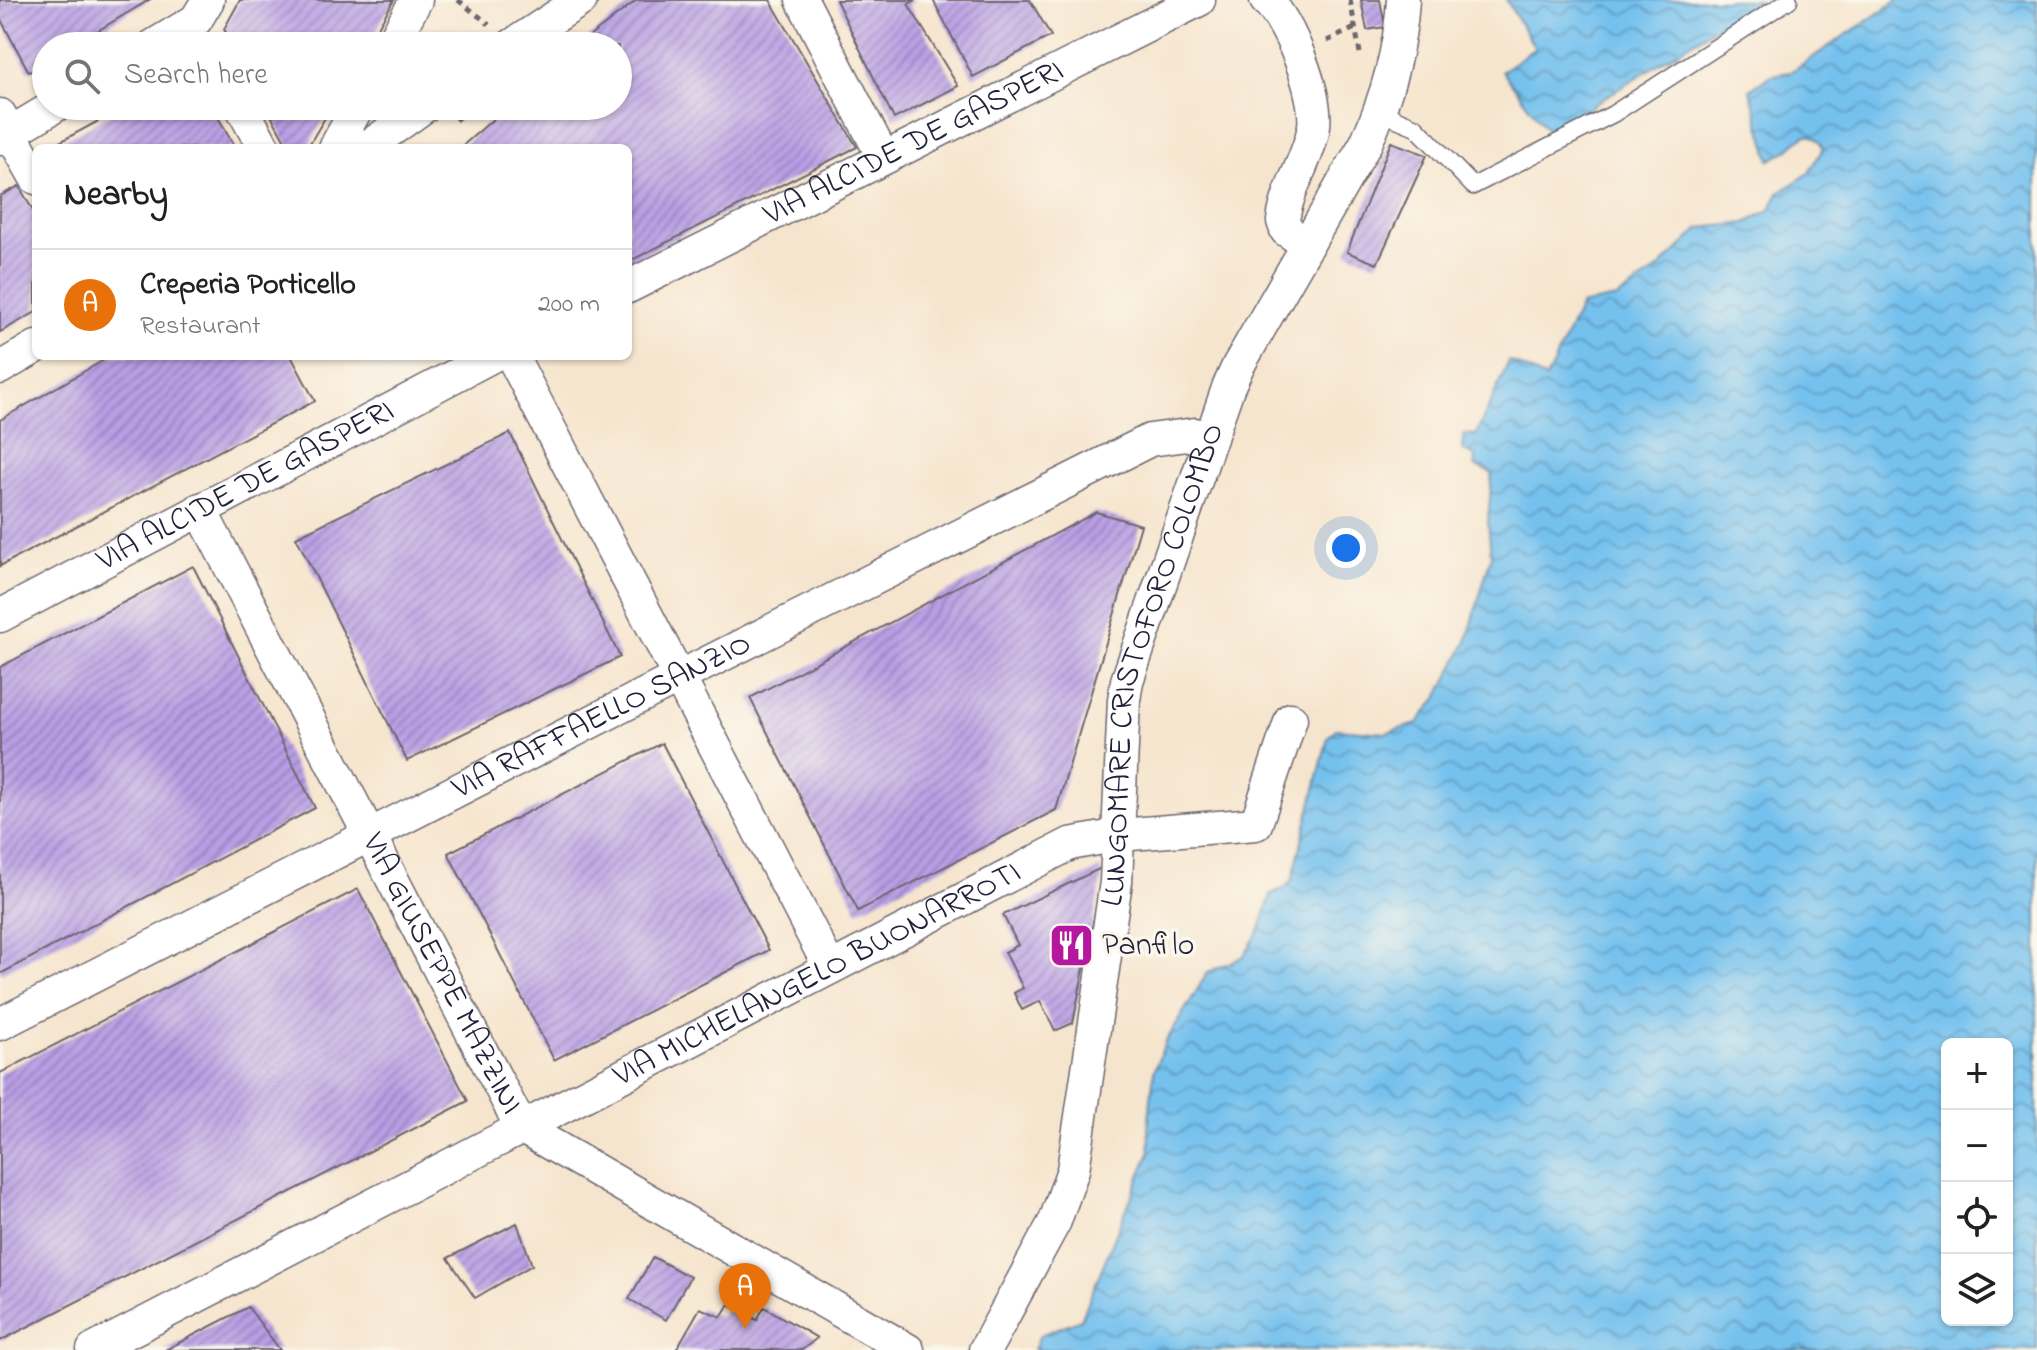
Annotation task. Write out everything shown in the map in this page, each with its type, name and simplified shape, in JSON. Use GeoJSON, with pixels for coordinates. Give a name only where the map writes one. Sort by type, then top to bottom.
{"type":"FeatureCollection","features":[{"type":"Feature","properties":{"kind":"street"},"geometry":{"type":"LineString","coordinates":[[515,32],[581,0]]}},
{"type":"Feature","properties":{"kind":"street"},"geometry":{"type":"LineString","coordinates":[[802,0],[883,157]]}},
{"type":"Feature","properties":{"kind":"street"},"geometry":{"type":"LineString","coordinates":[[1266,0],[1278,14],[1312,96],[1314,125],[1283,221],[1286,230],[1308,245]]}},
{"type":"Feature","properties":{"kind":"street","name":"LUNGOMARE CRISTOFORO COLOMBO"},"geometry":{"type":"LineString","coordinates":[[985,1350],[1055,1221],[1073,1170],[1116,882],[1127,681],[1238,366],[1366,143],[1380,112],[1390,84],[1403,0]]}},
{"type":"Feature","properties":{"kind":"street","name":"VIA ALCIDE DE GASPERI"},"geometry":{"type":"LineString","coordinates":[[632,285],[1192,2]]}},
{"type":"Feature","properties":{"kind":"street"},"geometry":{"type":"LineString","coordinates":[[183,32],[205,22]]}},
{"type":"Feature","properties":{"kind":"street"},"geometry":{"type":"LineString","coordinates":[[32,116],[3,129],[32,172]]}},
{"type":"Feature","properties":{"kind":"street"},"geometry":{"type":"LineString","coordinates":[[249,120],[262,144]]}},
{"type":"Feature","properties":{"kind":"street"},"geometry":{"type":"LineString","coordinates":[[337,144],[350,120]]}},
{"type":"Feature","properties":{"kind":"street"},"geometry":{"type":"LineString","coordinates":[[372,144],[406,120]]}},
{"type":"Feature","properties":{"kind":"street"},"geometry":{"type":"LineString","coordinates":[[0,368],[32,349]]}},
{"type":"Feature","properties":{"kind":"street","name":"VIA ALCIDE DE GASPERI"},"geometry":{"type":"LineString","coordinates":[[0,616],[484,360]]}},
{"type":"Feature","properties":{"kind":"street"},"geometry":{"type":"LineString","coordinates":[[514,360],[830,968]]}},
{"type":"Feature","properties":{"kind":"street","name":"VIA RAFFAELLO SANZIO"},"geometry":{"type":"LineString","coordinates":[[0,1024],[1150,440],[1195,434],[1211,438]]}},
{"type":"Feature","properties":{"kind":"street","name":"VIA GIUSEPPE MAZZINI"},"geometry":{"type":"LineString","coordinates":[[200,509],[521,1127],[908,1350]]}},
{"type":"Feature","properties":{"kind":"street","name":"VIA MICHELANGELO BUONARROTI"},"geometry":{"type":"LineString","coordinates":[[93,1350],[1070,844],[1119,835],[1256,824],[1291,719]]}},
{"type":"Feature","properties":{"kind":"lane"},"geometry":{"type":"LineString","coordinates":[[1380,112],[1416,127],[1473,186],[1613,114],[1789,0]]}},
{"type":"Feature","properties":{"kind":"path"},"geometry":{"type":"LineString","coordinates":[[458,0],[496,32]]}},
{"type":"Feature","properties":{"kind":"path"},"geometry":{"type":"LineString","coordinates":[[1350,0],[1357,37]]}},
{"type":"Feature","properties":{"kind":"water"},"geometry":{"type":"Polygon","coordinates":[[[1506,0],[1759,0],[1549,133],[1502,71],[1535,48],[1506,0]]]}},
{"type":"Feature","properties":{"kind":"water"},"geometry":{"type":"Polygon","coordinates":[[[1898,0],[2037,0],[2037,1350],[1034,1350],[1040,1335],[1081,1319],[1150,1152],[1148,1129],[1154,1071],[1165,1043],[1208,972],[1243,957],[1260,929],[1271,894],[1292,881],[1328,737],[1336,729],[1386,733],[1417,724],[1438,697],[1467,641],[1491,556],[1488,522],[1492,473],[1475,466],[1476,457],[1462,449],[1464,434],[1476,435],[1509,361],[1546,379],[1581,305],[1617,298],[1658,269],[1700,228],[1746,223],[1770,210],[1779,193],[1809,173],[1823,148],[1814,136],[1802,138],[1770,160],[1750,90],[1770,76],[1792,71],[1898,0]]]}},
{"type":"Feature","properties":{"kind":"building"},"geometry":{"type":"Polygon","coordinates":[[[0,0],[149,0],[95,32],[32,32],[32,70],[29,72],[0,18],[0,0]]]}},
{"type":"Feature","properties":{"kind":"building"},"geometry":{"type":"Polygon","coordinates":[[[240,0],[394,0],[375,32],[226,32],[224,29],[240,0]]]}},
{"type":"Feature","properties":{"kind":"building"},"geometry":{"type":"Polygon","coordinates":[[[637,0],[770,0],[857,147],[632,260],[632,144],[465,144],[492,120],[632,120],[632,32],[595,32],[637,0]]]}},
{"type":"Feature","properties":{"kind":"building"},"geometry":{"type":"Polygon","coordinates":[[[836,0],[916,0],[908,4],[958,86],[894,119],[836,0]]]}},
{"type":"Feature","properties":{"kind":"building"},"geometry":{"type":"Polygon","coordinates":[[[933,0],[1030,0],[1051,36],[973,77],[933,0]]]}},
{"type":"Feature","properties":{"kind":"building"},"geometry":{"type":"Polygon","coordinates":[[[1361,0],[1380,0],[1385,27],[1367,30],[1361,0]]]}},
{"type":"Feature","properties":{"kind":"building"},"geometry":{"type":"Polygon","coordinates":[[[100,120],[220,120],[233,144],[56,144],[100,120]]]}},
{"type":"Feature","properties":{"kind":"building"},"geometry":{"type":"Polygon","coordinates":[[[274,120],[324,120],[309,144],[287,144],[274,120]]]}},
{"type":"Feature","properties":{"kind":"building"},"geometry":{"type":"Polygon","coordinates":[[[1391,142],[1427,155],[1377,264],[1347,252],[1391,142]]]}},
{"type":"Feature","properties":{"kind":"building"},"geometry":{"type":"Polygon","coordinates":[[[19,186],[32,209],[32,314],[0,332],[0,196],[19,186]]]}},
{"type":"Feature","properties":{"kind":"building"},"geometry":{"type":"Polygon","coordinates":[[[104,360],[293,360],[315,401],[0,566],[0,420],[104,360]]]}},
{"type":"Feature","properties":{"kind":"building"},"geometry":{"type":"Polygon","coordinates":[[[510,433],[620,657],[407,761],[296,537],[510,433]]]}},
{"type":"Feature","properties":{"kind":"building"},"geometry":{"type":"Polygon","coordinates":[[[1096,512],[1141,525],[1056,810],[858,911],[750,698],[1096,512]]]}},
{"type":"Feature","properties":{"kind":"building"},"geometry":{"type":"Polygon","coordinates":[[[193,566],[315,808],[0,974],[0,667],[193,566]]]}},
{"type":"Feature","properties":{"kind":"building"},"geometry":{"type":"Polygon","coordinates":[[[662,743],[769,950],[554,1060],[448,853],[662,743]]]}},
{"type":"Feature","properties":{"kind":"building"},"geometry":{"type":"Polygon","coordinates":[[[1099,869],[1103,873],[1073,1023],[1055,1031],[1040,1001],[1022,1010],[1014,993],[1023,988],[1005,952],[1018,945],[1003,915],[1099,869]]]}},
{"type":"Feature","properties":{"kind":"building"},"geometry":{"type":"Polygon","coordinates":[[[358,889],[468,1101],[0,1341],[0,1073],[358,889]]]}},
{"type":"Feature","properties":{"kind":"building"},"geometry":{"type":"Polygon","coordinates":[[[517,1223],[532,1265],[475,1298],[448,1258],[517,1223]]]}},
{"type":"Feature","properties":{"kind":"building"},"geometry":{"type":"Polygon","coordinates":[[[653,1257],[690,1277],[666,1320],[629,1299],[653,1257]]]}},
{"type":"Feature","properties":{"kind":"building"},"geometry":{"type":"Polygon","coordinates":[[[729,1304],[757,1320],[764,1307],[817,1338],[802,1350],[676,1350],[700,1308],[721,1317],[729,1304]]]}},
{"type":"Feature","properties":{"kind":"building"},"geometry":{"type":"Polygon","coordinates":[[[248,1307],[280,1350],[165,1350],[248,1307]]]}},
{"type":"Feature","properties":{"kind":"place","name":"Panfilo"},"geometry":{"type":"Point","coordinates":[1071,946]}},
{"type":"Feature","properties":{"kind":"place","name":"Creperia Porticello"},"geometry":{"type":"Point","coordinates":[745,1329]}}]}
